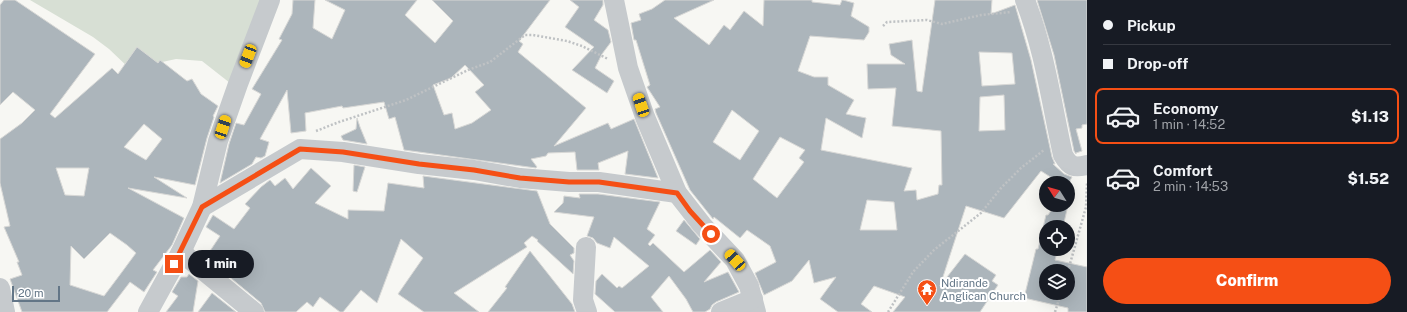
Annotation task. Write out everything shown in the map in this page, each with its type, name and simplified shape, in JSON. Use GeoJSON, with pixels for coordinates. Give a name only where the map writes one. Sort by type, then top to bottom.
{"type":"FeatureCollection","features":[{"type":"Feature","properties":{"kind":"street"},"geometry":{"type":"LineString","coordinates":[[148,312],[181,252],[202,207],[218,141],[270,0]]}},
{"type":"Feature","properties":{"kind":"street"},"geometry":{"type":"LineString","coordinates":[[614,0],[628,68],[645,118],[677,193],[702,225],[735,260],[749,286],[754,306],[721,312]]}},
{"type":"Feature","properties":{"kind":"street"},"geometry":{"type":"LineString","coordinates":[[1027,5],[1036,29],[1046,66],[1063,155],[1069,164],[1078,167],[1087,165]]}},
{"type":"Feature","properties":{"kind":"street"},"geometry":{"type":"LineString","coordinates":[[202,207],[300,149],[343,152],[419,164],[474,170],[520,178],[569,182],[599,182],[677,193]]}},
{"type":"Feature","properties":{"kind":"street"},"geometry":{"type":"LineString","coordinates":[[586,247],[586,282],[584,300],[587,312]]}},
{"type":"Feature","properties":{"kind":"street"},"geometry":{"type":"LineString","coordinates":[[181,252],[254,312]]}},
{"type":"Feature","properties":{"kind":"street"},"geometry":{"type":"LineString","coordinates":[[0,288],[5,312]]}},
{"type":"Feature","properties":{"kind":"path"},"geometry":{"type":"LineString","coordinates":[[883,26],[887,22],[900,20],[927,20],[942,24],[1027,5]]}},
{"type":"Feature","properties":{"kind":"path"},"geometry":{"type":"LineString","coordinates":[[300,149],[310,135],[319,130],[406,100],[460,74],[490,62],[525,35],[567,41],[582,46],[628,68]]}},
{"type":"Feature","properties":{"kind":"path"},"geometry":{"type":"LineString","coordinates":[[888,312],[913,272],[934,250],[981,213],[1001,188],[1021,168],[1059,136]]}},
{"type":"Feature","properties":{"kind":"path"},"geometry":{"type":"LineString","coordinates":[[1070,264],[1086,207],[1087,177]]}},
{"type":"Feature","properties":{"kind":"path"},"geometry":{"type":"LineString","coordinates":[[1055,312],[1059,300]]}},
{"type":"Feature","properties":{"kind":"shaded area"},"geometry":{"type":"Polygon","coordinates":[[[30,0],[266,0],[230,83],[202,61],[176,59],[130,69],[109,49],[93,37],[30,0]]]}},
{"type":"Feature","properties":{"kind":"building"},"geometry":{"type":"Polygon","coordinates":[[[4,0],[15,0],[95,54],[50,114],[55,118],[112,68],[118,74],[137,47],[158,63],[160,60],[187,81],[192,79],[201,94],[218,106],[213,116],[214,117],[195,185],[154,177],[187,198],[128,188],[184,218],[172,245],[153,270],[157,272],[144,292],[130,282],[107,312],[22,312],[10,279],[22,275],[17,262],[19,262],[4,227],[10,226],[0,183],[0,139],[22,123],[35,110],[13,92],[0,105],[0,5],[4,0]],[[144,124],[124,147],[146,160],[162,139],[144,124]],[[56,168],[65,195],[84,196],[89,168],[56,168]],[[110,233],[84,259],[71,246],[70,285],[104,296],[136,253],[110,233]]]}},
{"type":"Feature","properties":{"kind":"building"},"geometry":{"type":"Polygon","coordinates":[[[293,0],[315,0],[313,28],[332,39],[345,10],[325,0],[417,0],[405,15],[435,43],[453,21],[432,0],[550,0],[519,41],[523,44],[518,52],[586,108],[554,146],[608,123],[611,129],[634,119],[658,178],[625,174],[628,151],[598,163],[599,170],[577,170],[575,152],[548,153],[546,156],[531,159],[537,167],[536,168],[404,150],[395,117],[389,119],[384,102],[343,108],[342,106],[305,113],[306,131],[291,133],[287,90],[260,139],[269,142],[265,156],[261,158],[256,157],[252,164],[220,183],[229,144],[236,123],[244,125],[261,94],[252,89],[282,40],[279,39],[292,14],[293,0]],[[465,65],[451,78],[433,85],[444,115],[452,113],[455,129],[472,123],[491,110],[475,92],[484,85],[465,65]]]}},
{"type":"Feature","properties":{"kind":"building"},"geometry":{"type":"Polygon","coordinates":[[[570,0],[603,0],[603,5],[594,20],[608,30],[611,42],[602,54],[595,68],[614,81],[607,93],[572,70],[594,47],[565,27],[579,7],[570,0]]]}},
{"type":"Feature","properties":{"kind":"building"},"geometry":{"type":"Polygon","coordinates":[[[665,0],[714,0],[674,18],[709,45],[724,25],[730,30],[744,11],[763,26],[764,0],[812,0],[812,2],[840,5],[843,0],[854,3],[851,16],[869,27],[869,32],[864,40],[810,36],[798,71],[814,77],[828,77],[828,85],[854,100],[846,114],[866,118],[862,138],[826,118],[821,150],[912,168],[904,191],[916,190],[917,200],[938,194],[939,185],[942,185],[941,131],[892,126],[896,88],[868,89],[867,64],[905,64],[891,55],[889,44],[912,40],[917,91],[922,92],[935,0],[992,0],[991,14],[1015,5],[1031,60],[1052,157],[1055,164],[1053,164],[1064,174],[1069,176],[1049,176],[1041,171],[1004,218],[966,206],[940,286],[965,254],[996,275],[992,281],[998,285],[980,312],[893,312],[905,297],[874,286],[861,304],[872,312],[838,312],[820,299],[836,277],[814,283],[809,260],[792,281],[764,295],[755,273],[776,262],[770,246],[747,230],[740,238],[714,217],[713,219],[690,190],[656,113],[655,109],[660,107],[647,87],[650,85],[636,40],[634,40],[631,23],[641,20],[639,14],[652,9],[665,0]],[[979,52],[982,86],[1015,84],[1012,53],[979,52]],[[1004,95],[980,97],[979,131],[1005,130],[1004,95]],[[732,110],[713,142],[740,160],[759,131],[732,110]],[[780,137],[753,179],[777,198],[804,162],[799,158],[805,150],[780,137]],[[867,200],[860,230],[897,230],[894,202],[867,200]]]}},
{"type":"Feature","properties":{"kind":"building"},"geometry":{"type":"Polygon","coordinates":[[[1037,0],[1087,0],[1087,124],[1082,125],[1082,128],[1076,129],[1082,151],[1076,154],[1074,151],[1054,55],[1037,0]]]}},
{"type":"Feature","properties":{"kind":"building"},"geometry":{"type":"Polygon","coordinates":[[[357,118],[367,144],[343,140],[341,136],[356,129],[357,118]]]}},
{"type":"Feature","properties":{"kind":"building"},"geometry":{"type":"Polygon","coordinates":[[[354,165],[365,167],[357,192],[353,191],[354,165]]]}},
{"type":"Feature","properties":{"kind":"building"},"geometry":{"type":"Polygon","coordinates":[[[311,168],[331,186],[315,203],[348,219],[348,210],[384,211],[388,183],[424,188],[423,176],[537,191],[550,224],[574,248],[574,253],[570,255],[574,261],[573,274],[532,236],[524,243],[527,247],[454,293],[479,312],[424,312],[398,294],[423,258],[401,239],[377,303],[361,290],[343,312],[340,312],[320,297],[313,307],[307,302],[296,312],[265,312],[261,303],[226,274],[232,266],[210,251],[220,236],[206,227],[213,215],[234,229],[250,208],[245,204],[261,187],[270,180],[275,186],[285,178],[293,189],[311,168]]]}},
{"type":"Feature","properties":{"kind":"building"},"geometry":{"type":"Polygon","coordinates":[[[579,194],[598,194],[660,202],[647,229],[655,235],[648,244],[650,246],[653,243],[684,272],[710,250],[721,262],[704,282],[728,272],[739,292],[716,302],[705,312],[693,312],[686,299],[669,276],[651,297],[663,312],[615,312],[595,294],[596,281],[602,274],[617,288],[619,286],[622,288],[649,266],[614,237],[610,248],[597,243],[593,238],[587,236],[594,217],[554,212],[563,203],[564,196],[580,198],[579,194]]]}},
{"type":"Feature","properties":{"kind":"building"},"geometry":{"type":"Polygon","coordinates":[[[1050,212],[1066,212],[1065,220],[1045,220],[1046,215],[1050,212]]]}},
{"type":"Feature","properties":{"kind":"building"},"geometry":{"type":"Polygon","coordinates":[[[684,220],[700,239],[696,245],[676,231],[684,220]]]}},
{"type":"Feature","properties":{"kind":"building"},"geometry":{"type":"Polygon","coordinates":[[[1039,245],[1039,256],[1056,256],[1055,260],[1073,264],[1039,264],[1039,300],[1075,300],[1075,264],[1087,267],[1087,312],[1068,312],[1068,308],[1024,298],[1036,249],[1038,249],[1039,245]]]}},
{"type":"Feature","properties":{"kind":"building"},"geometry":{"type":"Polygon","coordinates":[[[530,251],[572,304],[575,312],[488,312],[507,288],[505,287],[530,251]]]}},
{"type":"Feature","properties":{"kind":"building"},"geometry":{"type":"Polygon","coordinates":[[[189,274],[198,281],[193,312],[166,312],[178,296],[172,292],[181,277],[187,277],[189,274]]]}},
{"type":"Feature","properties":{"kind":"building"},"geometry":{"type":"Polygon","coordinates":[[[212,293],[236,312],[198,312],[212,293]]]}},
{"type":"Feature","properties":{"kind":"place","name":"Ndirande Anglican Church"},"geometry":{"type":"Point","coordinates":[927,306]}},
{"type":"Feature","properties":{"kind":"route"},"geometry":{"type":"LineString","coordinates":[[174,264],[202,207],[300,149],[343,152],[419,164],[474,170],[520,178],[569,182],[599,182],[677,193],[690,211],[711,234]]}}]}
